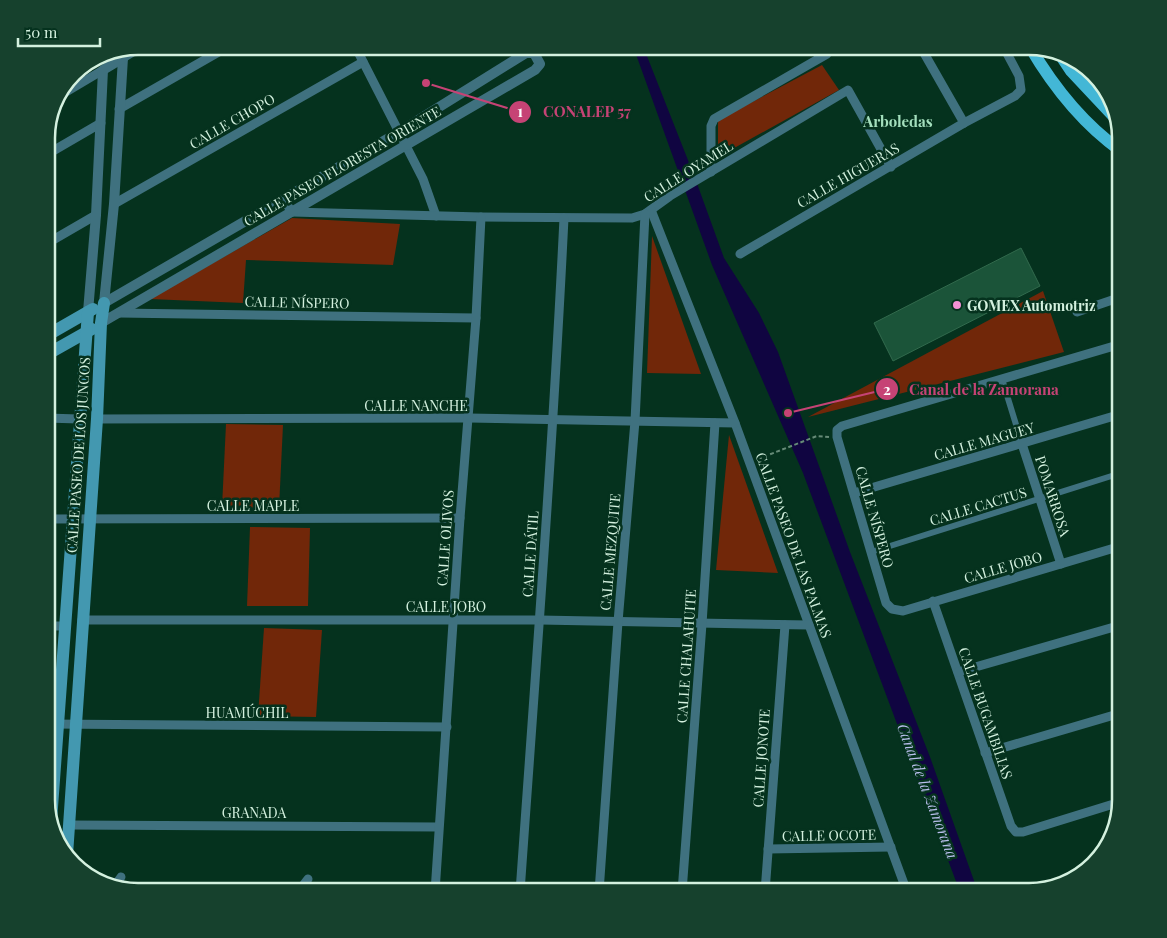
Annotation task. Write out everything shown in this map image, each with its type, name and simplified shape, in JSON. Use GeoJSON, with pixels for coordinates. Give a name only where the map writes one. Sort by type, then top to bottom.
{"type":"FeatureCollection","features":[{"type":"Feature","properties":{"kind":"main road"},"geometry":{"type":"LineString","coordinates":[[1036,56],[1058,90],[1092,128],[1112,144]]}},
{"type":"Feature","properties":{"kind":"main road"},"geometry":{"type":"LineString","coordinates":[[1066,64],[1108,111]]}},
{"type":"Feature","properties":{"kind":"main road","name":"CALLE PASEO FLORESTA ORIENTE"},"geometry":{"type":"LineString","coordinates":[[55,331],[104,303]]}},
{"type":"Feature","properties":{"kind":"main road","name":"CALLE PASEO DE LOS JUNCOS"},"geometry":{"type":"LineString","coordinates":[[68,844],[97,419],[101,323],[104,303]]}},
{"type":"Feature","properties":{"kind":"main road","name":"CALLE PASEO DE LOS JUNCOS"},"geometry":{"type":"LineString","coordinates":[[55,701],[65,626],[88,312]]}},
{"type":"Feature","properties":{"kind":"main road","name":"CALLE PASEO FLORESTA ORIENTE"},"geometry":{"type":"LineString","coordinates":[[55,350],[101,323]]}},
{"type":"Feature","properties":{"kind":"street"},"geometry":{"type":"LineString","coordinates":[[119,109],[213,55]]}},
{"type":"Feature","properties":{"kind":"street"},"geometry":{"type":"LineString","coordinates":[[360,55],[423,179],[436,216]]}},
{"type":"Feature","properties":{"kind":"street","name":"CALLE PASEO FLORESTA ORIENTE"},"geometry":{"type":"LineString","coordinates":[[104,303],[399,132],[523,55]]}},
{"type":"Feature","properties":{"kind":"street","name":"CALLE PASEO FLORESTA ORIENTE"},"geometry":{"type":"LineString","coordinates":[[101,323],[535,70],[540,64],[535,55]]}},
{"type":"Feature","properties":{"kind":"street"},"geometry":{"type":"LineString","coordinates":[[711,172],[711,126],[714,119],[816,55]]}},
{"type":"Feature","properties":{"kind":"street"},"geometry":{"type":"LineString","coordinates":[[925,55],[964,123]]}},
{"type":"Feature","properties":{"kind":"street","name":"CALLE HIGUERAS"},"geometry":{"type":"LineString","coordinates":[[740,254],[964,123],[1016,96],[1021,90],[1019,76],[1008,55]]}},
{"type":"Feature","properties":{"kind":"street"},"geometry":{"type":"LineString","coordinates":[[71,89],[123,58]]}},
{"type":"Feature","properties":{"kind":"street","name":"CALLE PASEO DE LOS JUNCOS"},"geometry":{"type":"LineString","coordinates":[[104,303],[114,204],[123,58]]}},
{"type":"Feature","properties":{"kind":"street","name":"CALLE CHOPO"},"geometry":{"type":"LineString","coordinates":[[114,204],[363,62]]}},
{"type":"Feature","properties":{"kind":"street","name":"CALLE PASEO DE LOS JUNCOS"},"geometry":{"type":"LineString","coordinates":[[88,312],[96,215],[103,70]]}},
{"type":"Feature","properties":{"kind":"street","name":"CALLE OYAMEL"},"geometry":{"type":"LineString","coordinates":[[292,212],[481,217],[632,218],[648,212],[664,200],[848,90],[891,166]]}},
{"type":"Feature","properties":{"kind":"street"},"geometry":{"type":"LineString","coordinates":[[55,149],[101,123]]}},
{"type":"Feature","properties":{"kind":"street"},"geometry":{"type":"LineString","coordinates":[[283,200],[292,212]]}},
{"type":"Feature","properties":{"kind":"street","name":"CALLE MEZQUITE"},"geometry":{"type":"LineString","coordinates":[[600,883],[618,622],[636,422],[648,212]]}},
{"type":"Feature","properties":{"kind":"street","name":"CALLE PASEO DE LAS PALMAS"},"geometry":{"type":"LineString","coordinates":[[648,212],[735,424],[904,883]]}},
{"type":"Feature","properties":{"kind":"street"},"geometry":{"type":"LineString","coordinates":[[55,239],[96,215]]}},
{"type":"Feature","properties":{"kind":"street","name":"CALLE OLIVOS"},"geometry":{"type":"LineString","coordinates":[[435,883],[460,518],[476,318],[481,217]]}},
{"type":"Feature","properties":{"kind":"street","name":"CALLE DÁTIL"},"geometry":{"type":"LineString","coordinates":[[521,883],[540,620],[564,218]]}},
{"type":"Feature","properties":{"kind":"street"},"geometry":{"type":"LineString","coordinates":[[1077,312],[1112,300]]}},
{"type":"Feature","properties":{"kind":"street","name":"CALLE NÍSPERO"},"geometry":{"type":"LineString","coordinates":[[118,313],[476,318]]}},
{"type":"Feature","properties":{"kind":"street"},"geometry":{"type":"LineString","coordinates":[[837,434],[842,426],[1112,347]]}},
{"type":"Feature","properties":{"kind":"street","name":"POMARROSA"},"geometry":{"type":"LineString","coordinates":[[1002,379],[1061,564]]}},
{"type":"Feature","properties":{"kind":"street","name":"CALLE MAGUEY"},"geometry":{"type":"LineString","coordinates":[[854,493],[1112,417]]}},
{"type":"Feature","properties":{"kind":"street","name":"CALLE NANCHE"},"geometry":{"type":"LineString","coordinates":[[97,419],[469,418],[735,424]]}},
{"type":"Feature","properties":{"kind":"street"},"geometry":{"type":"LineString","coordinates":[[55,419],[79,420]]}},
{"type":"Feature","properties":{"kind":"street","name":"CALLE CHALAHUITE"},"geometry":{"type":"LineString","coordinates":[[683,883],[715,423]]}},
{"type":"Feature","properties":{"kind":"street","name":"CALLE NÍSPERO"},"geometry":{"type":"LineString","coordinates":[[837,434],[886,602],[892,609]]}},
{"type":"Feature","properties":{"kind":"street","name":"CALLE CACTUS"},"geometry":{"type":"LineString","coordinates":[[871,552],[1112,476]]}},
{"type":"Feature","properties":{"kind":"street","name":"CALLE MAPLE"},"geometry":{"type":"LineString","coordinates":[[55,519],[460,518]]}},
{"type":"Feature","properties":{"kind":"street","name":"CALLE JOBO"},"geometry":{"type":"LineString","coordinates":[[892,609],[903,611],[1112,549]]}},
{"type":"Feature","properties":{"kind":"street","name":"CALLE BUGAMBILIAS"},"geometry":{"type":"LineString","coordinates":[[933,601],[1011,826],[1016,832],[1023,832],[1111,805]]}},
{"type":"Feature","properties":{"kind":"street","name":"CALLE JOBO"},"geometry":{"type":"LineString","coordinates":[[82,620],[540,620],[809,625]]}},
{"type":"Feature","properties":{"kind":"street","name":"CALLE JONOTE"},"geometry":{"type":"LineString","coordinates":[[766,883],[785,625]]}},
{"type":"Feature","properties":{"kind":"street"},"geometry":{"type":"LineString","coordinates":[[55,626],[65,626]]}},
{"type":"Feature","properties":{"kind":"street"},"geometry":{"type":"LineString","coordinates":[[958,672],[1112,628]]}},
{"type":"Feature","properties":{"kind":"street"},"geometry":{"type":"LineString","coordinates":[[986,753],[1112,716]]}},
{"type":"Feature","properties":{"kind":"street","name":"HUAMÚCHIL"},"geometry":{"type":"LineString","coordinates":[[55,724],[447,727]]}},
{"type":"Feature","properties":{"kind":"street","name":"GRANADA"},"geometry":{"type":"LineString","coordinates":[[69,825],[438,828]]}},
{"type":"Feature","properties":{"kind":"street","name":"CALLE OCOTE"},"geometry":{"type":"LineString","coordinates":[[768,849],[890,848]]}},
{"type":"Feature","properties":{"kind":"street"},"geometry":{"type":"LineString","coordinates":[[305,883],[308,879]]}},
{"type":"Feature","properties":{"kind":"path"},"geometry":{"type":"LineString","coordinates":[[749,462],[810,438],[817,436],[825,438],[837,434]]}},
{"type":"Feature","properties":{"kind":"shaded area"},"geometry":{"type":"Polygon","coordinates":[[[822,65],[839,90],[718,157],[718,120],[822,65]]]}},
{"type":"Feature","properties":{"kind":"shaded area"},"geometry":{"type":"Polygon","coordinates":[[[292,218],[400,224],[393,265],[246,260],[243,303],[150,299],[292,218]]]}},
{"type":"Feature","properties":{"kind":"shaded area"},"geometry":{"type":"Polygon","coordinates":[[[652,236],[701,374],[647,373],[652,236]]]}},
{"type":"Feature","properties":{"kind":"shaded area"},"geometry":{"type":"Polygon","coordinates":[[[1043,291],[1064,352],[808,417],[1043,291]]]}},
{"type":"Feature","properties":{"kind":"shaded area"},"geometry":{"type":"Polygon","coordinates":[[[226,424],[283,425],[279,508],[222,507],[226,424]]]}},
{"type":"Feature","properties":{"kind":"shaded area"},"geometry":{"type":"Polygon","coordinates":[[[729,435],[778,573],[716,570],[729,435]]]}},
{"type":"Feature","properties":{"kind":"shaded area"},"geometry":{"type":"Polygon","coordinates":[[[250,527],[310,528],[308,606],[247,606],[250,527]]]}},
{"type":"Feature","properties":{"kind":"shaded area"},"geometry":{"type":"Polygon","coordinates":[[[264,628],[322,630],[316,717],[258,716],[264,628]]]}},
{"type":"Feature","properties":{"kind":"water","name":"Canal de la Zamorana"},"geometry":{"type":"Polygon","coordinates":[[[636,55],[647,55],[724,258],[759,313],[778,352],[850,552],[930,757],[975,883],[957,883],[803,473],[712,265],[636,55]]]}},
{"type":"Feature","properties":{"kind":"building","name":"GOMEX Automotriz"},"geometry":{"type":"Polygon","coordinates":[[[1021,248],[1040,286],[893,361],[874,323],[1021,248]]]}},
{"type":"Feature","properties":{"kind":"place","name":"CONALEP 57"},"geometry":{"type":"Point","coordinates":[426,83]}},
{"type":"Feature","properties":{"kind":"place","name":"GOMEX Automotriz"},"geometry":{"type":"Point","coordinates":[957,305]}},
{"type":"Feature","properties":{"kind":"place","name":"Canal de la Zamorana"},"geometry":{"type":"Point","coordinates":[788,413]}},
{"type":"Feature","properties":{"kind":"district","name":"Arboledas"},"geometry":{"type":"Point","coordinates":[898,121]}}]}
